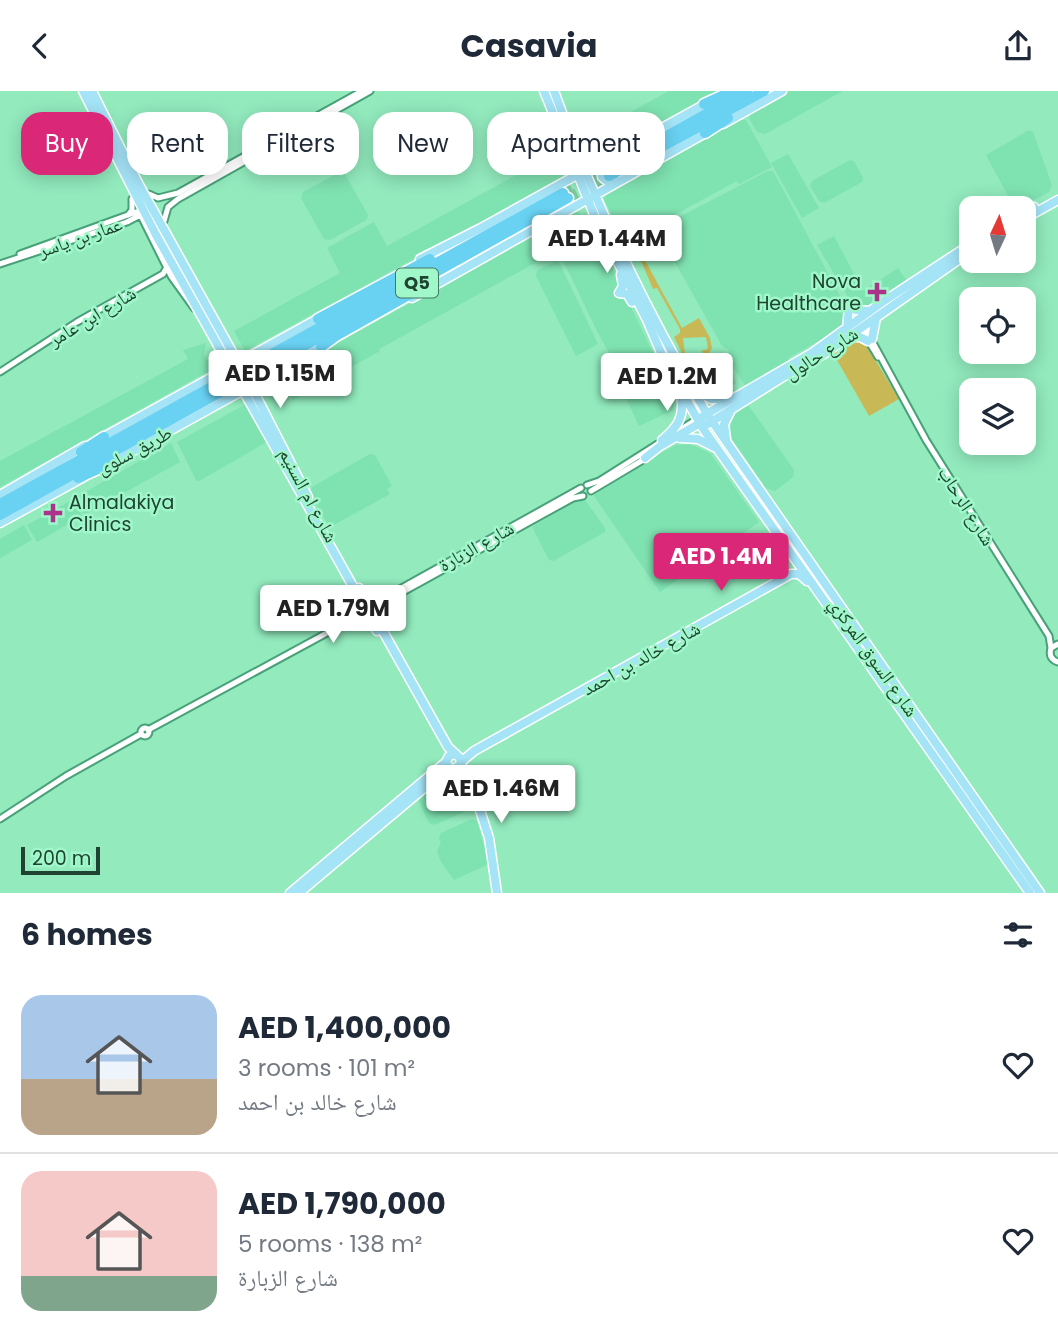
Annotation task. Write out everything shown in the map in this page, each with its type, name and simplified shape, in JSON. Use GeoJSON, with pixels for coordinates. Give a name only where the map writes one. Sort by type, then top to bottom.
{"type":"FeatureCollection","features":[{"type":"Feature","properties":{"kind":"highway"},"geometry":{"type":"LineString","coordinates":[[704,104],[733,91]]}},
{"type":"Feature","properties":{"kind":"highway","name":"طريق سلوى"},"geometry":{"type":"LineString","coordinates":[[665,137],[747,91]]}},
{"type":"Feature","properties":{"kind":"highway","name":"طريق سلوى"},"geometry":{"type":"LineString","coordinates":[[665,141],[764,91]]}},
{"type":"Feature","properties":{"kind":"highway"},"geometry":{"type":"LineString","coordinates":[[705,133],[773,91]]}},
{"type":"Feature","properties":{"kind":"highway","name":"طريق سلوى"},"geometry":{"type":"LineString","coordinates":[[262,361],[565,198]]}},
{"type":"Feature","properties":{"kind":"highway"},"geometry":{"type":"LineString","coordinates":[[318,319],[418,265],[493,236]]}},
{"type":"Feature","properties":{"kind":"highway"},"geometry":{"type":"LineString","coordinates":[[320,347],[475,256],[493,236]]}},
{"type":"Feature","properties":{"kind":"highway","name":"طريق سلوى"},"geometry":{"type":"LineString","coordinates":[[0,500],[217,386]]}},
{"type":"Feature","properties":{"kind":"highway","name":"طريق سلوى"},"geometry":{"type":"LineString","coordinates":[[0,515],[217,386]]}},
{"type":"Feature","properties":{"kind":"highway"},"geometry":{"type":"LineString","coordinates":[[0,500],[104,437]]}},
{"type":"Feature","properties":{"kind":"highway"},"geometry":{"type":"LineString","coordinates":[[17,505],[114,462]]}},
{"type":"Feature","properties":{"kind":"main road"},"geometry":{"type":"LineString","coordinates":[[90,91],[101,112]]}},
{"type":"Feature","properties":{"kind":"main road"},"geometry":{"type":"LineString","coordinates":[[90,91],[120,167],[142,212],[221,349],[241,376]]}},
{"type":"Feature","properties":{"kind":"main road"},"geometry":{"type":"LineString","coordinates":[[544,91],[552,112]]}},
{"type":"Feature","properties":{"kind":"main road"},"geometry":{"type":"LineString","coordinates":[[665,127],[728,91]]}},
{"type":"Feature","properties":{"kind":"main road","name":"طريق سلوى"},"geometry":{"type":"LineString","coordinates":[[619,175],[626,178],[782,91]]}},
{"type":"Feature","properties":{"kind":"main road"},"geometry":{"type":"LineString","coordinates":[[559,94],[563,112]]}},
{"type":"Feature","properties":{"kind":"main road"},"geometry":{"type":"LineString","coordinates":[[550,107],[553,112]]}},
{"type":"Feature","properties":{"kind":"main road"},"geometry":{"type":"LineString","coordinates":[[113,129],[118,133]]}},
{"type":"Feature","properties":{"kind":"main road"},"geometry":{"type":"LineString","coordinates":[[113,134],[171,245],[231,349],[241,376]]}},
{"type":"Feature","properties":{"kind":"main road"},"geometry":{"type":"LineString","coordinates":[[120,167],[140,199],[146,195]]}},
{"type":"Feature","properties":{"kind":"main road"},"geometry":{"type":"LineString","coordinates":[[120,167],[123,182],[132,199],[195,287]]}},
{"type":"Feature","properties":{"kind":"main road"},"geometry":{"type":"LineString","coordinates":[[565,198],[569,175]]}},
{"type":"Feature","properties":{"kind":"main road","name":"طريق سلوى"},"geometry":{"type":"LineString","coordinates":[[262,361],[284,368],[520,236],[565,198],[579,175]]}},
{"type":"Feature","properties":{"kind":"main road"},"geometry":{"type":"LineString","coordinates":[[581,175],[619,255],[633,274]]}},
{"type":"Feature","properties":{"kind":"main road"},"geometry":{"type":"LineString","coordinates":[[565,198],[575,201],[588,189],[593,175]]}},
{"type":"Feature","properties":{"kind":"main road"},"geometry":{"type":"LineString","coordinates":[[602,175],[603,179],[611,182],[626,178]]}},
{"type":"Feature","properties":{"kind":"main road","name":"طريق سلوى"},"geometry":{"type":"LineString","coordinates":[[588,189],[602,175]]}},
{"type":"Feature","properties":{"kind":"main road"},"geometry":{"type":"LineString","coordinates":[[602,209],[605,193],[626,178]]}},
{"type":"Feature","properties":{"kind":"main road"},"geometry":{"type":"LineString","coordinates":[[565,198],[588,189]]}},
{"type":"Feature","properties":{"kind":"main road","name":"شارع السوق المركزي"},"geometry":{"type":"LineString","coordinates":[[588,189],[602,209],[691,388],[718,451],[1030,893]]}},
{"type":"Feature","properties":{"kind":"main road","name":"شارع السوق المركزي"},"geometry":{"type":"LineString","coordinates":[[588,189],[595,217],[679,389],[729,447],[1040,893]]}},
{"type":"Feature","properties":{"kind":"main road"},"geometry":{"type":"LineString","coordinates":[[546,191],[568,191],[572,199],[565,198]]}},
{"type":"Feature","properties":{"kind":"main road","name":"طريق سلوى"},"geometry":{"type":"LineString","coordinates":[[0,523],[210,409],[241,376],[318,319],[363,290],[546,191],[565,198]]}},
{"type":"Feature","properties":{"kind":"main road"},"geometry":{"type":"LineString","coordinates":[[1036,205],[1058,194]]}},
{"type":"Feature","properties":{"kind":"main road"},"geometry":{"type":"LineString","coordinates":[[565,198],[595,217]]}},
{"type":"Feature","properties":{"kind":"main road"},"geometry":{"type":"LineString","coordinates":[[1036,212],[1058,200]]}},
{"type":"Feature","properties":{"kind":"main road"},"geometry":{"type":"LineString","coordinates":[[156,235],[164,267]]}},
{"type":"Feature","properties":{"kind":"main road"},"geometry":{"type":"LineString","coordinates":[[171,245],[183,257]]}},
{"type":"Feature","properties":{"kind":"main road","name":"شارع حالول"},"geometry":{"type":"LineString","coordinates":[[874,314],[882,301],[959,251]]}},
{"type":"Feature","properties":{"kind":"main road","name":"شارع حالول"},"geometry":{"type":"LineString","coordinates":[[704,421],[731,409],[815,359],[874,314],[959,259]]}},
{"type":"Feature","properties":{"kind":"main road"},"geometry":{"type":"LineString","coordinates":[[815,359],[905,287]]}},
{"type":"Feature","properties":{"kind":"main road"},"geometry":{"type":"LineString","coordinates":[[852,309],[874,314],[870,340],[848,333],[852,309]]}},
{"type":"Feature","properties":{"kind":"main road"},"geometry":{"type":"LineString","coordinates":[[204,318],[218,337],[266,423],[275,433]]}},
{"type":"Feature","properties":{"kind":"main road"},"geometry":{"type":"LineString","coordinates":[[647,320],[704,421],[740,473],[758,490]]}},
{"type":"Feature","properties":{"kind":"main road","name":"شارع حالول"},"geometry":{"type":"LineString","coordinates":[[704,421],[733,398],[848,333]]}},
{"type":"Feature","properties":{"kind":"main road"},"geometry":{"type":"LineString","coordinates":[[163,434],[217,386],[221,349]]}},
{"type":"Feature","properties":{"kind":"main road"},"geometry":{"type":"LineString","coordinates":[[231,349],[262,361]]}},
{"type":"Feature","properties":{"kind":"main road"},"geometry":{"type":"LineString","coordinates":[[262,361],[253,363],[256,372],[265,375],[284,368]]}},
{"type":"Feature","properties":{"kind":"main road"},"geometry":{"type":"LineString","coordinates":[[217,386],[233,390],[241,376],[262,361]]}},
{"type":"Feature","properties":{"kind":"main road"},"geometry":{"type":"LineString","coordinates":[[258,400],[261,384],[284,368]]}},
{"type":"Feature","properties":{"kind":"main road","name":"طريق سلوى"},"geometry":{"type":"LineString","coordinates":[[104,437],[241,376]]}},
{"type":"Feature","properties":{"kind":"main road","name":"شارع ام السنيم"},"geometry":{"type":"LineString","coordinates":[[241,376],[258,400],[368,609]]}},
{"type":"Feature","properties":{"kind":"main road","name":"شارع ام السنيم"},"geometry":{"type":"LineString","coordinates":[[241,376],[254,409],[355,590],[380,626],[448,747],[484,834],[495,893]]}},
{"type":"Feature","properties":{"kind":"main road"},"geometry":{"type":"LineString","coordinates":[[645,459],[660,446],[704,421],[767,378]]}},
{"type":"Feature","properties":{"kind":"main road"},"geometry":{"type":"LineString","coordinates":[[691,388],[711,399],[733,398]]}},
{"type":"Feature","properties":{"kind":"main road"},"geometry":{"type":"LineString","coordinates":[[663,440],[675,429],[681,417],[679,389]]}},
{"type":"Feature","properties":{"kind":"main road"},"geometry":{"type":"LineString","coordinates":[[210,409],[237,399],[245,401],[254,409]]}},
{"type":"Feature","properties":{"kind":"main road"},"geometry":{"type":"LineString","coordinates":[[729,447],[724,429],[731,409]]}},
{"type":"Feature","properties":{"kind":"main road"},"geometry":{"type":"LineString","coordinates":[[680,438],[698,439],[718,451]]}},
{"type":"Feature","properties":{"kind":"main road","name":"شارع خالد بن احمد"},"geometry":{"type":"LineString","coordinates":[[290,893],[454,762],[776,578],[791,566],[792,558],[787,547]]}},
{"type":"Feature","properties":{"kind":"main road","name":"شارع خالد بن احمد"},"geometry":{"type":"LineString","coordinates":[[299,893],[454,762],[791,574],[802,575],[820,593]]}},
{"type":"Feature","properties":{"kind":"street"},"geometry":{"type":"LineString","coordinates":[[329,112],[346,98],[362,91]]}},
{"type":"Feature","properties":{"kind":"street"},"geometry":{"type":"LineString","coordinates":[[329,112],[370,91]]}},
{"type":"Feature","properties":{"kind":"street"},"geometry":{"type":"LineString","coordinates":[[146,195],[163,198],[178,193],[242,159]]}},
{"type":"Feature","properties":{"kind":"street"},"geometry":{"type":"LineString","coordinates":[[164,221],[168,207],[178,199],[242,160]]}},
{"type":"Feature","properties":{"kind":"street","name":"عمار بن ياسر"},"geometry":{"type":"LineString","coordinates":[[1,261],[127,219],[142,212],[146,195]]}},
{"type":"Feature","properties":{"kind":"street"},"geometry":{"type":"LineString","coordinates":[[163,198],[160,205],[168,207]]}},
{"type":"Feature","properties":{"kind":"street"},"geometry":{"type":"LineString","coordinates":[[132,199],[132,210],[127,219],[147,227]]}},
{"type":"Feature","properties":{"kind":"street"},"geometry":{"type":"LineString","coordinates":[[142,212],[164,267],[204,318]]}},
{"type":"Feature","properties":{"kind":"street","name":"شارع ابن عامر"},"geometry":{"type":"LineString","coordinates":[[1,373],[164,267]]}},
{"type":"Feature","properties":{"kind":"street","name":"شارع الرحاب"},"geometry":{"type":"LineString","coordinates":[[861,324],[926,440],[1049,636],[1058,643]]}},
{"type":"Feature","properties":{"kind":"street","name":"شارع الزبارة"},"geometry":{"type":"LineString","coordinates":[[368,609],[573,498],[583,496],[580,492],[586,488],[645,459],[704,421]]}},
{"type":"Feature","properties":{"kind":"street","name":"شارع الزبارة"},"geometry":{"type":"LineString","coordinates":[[0,819],[66,776],[141,734],[147,736],[148,730],[599,481],[663,440],[704,421]]}},
{"type":"Feature","properties":{"kind":"street","name":"شارع الرحاب"},"geometry":{"type":"LineString","coordinates":[[1049,636],[1051,657],[1058,662]]}},
{"type":"Feature","properties":{"kind":"street"},"geometry":{"type":"LineString","coordinates":[[1051,648],[1058,643]]}},
{"type":"Feature","properties":{"kind":"shaded area"},"geometry":{"type":"Polygon","coordinates":[[[669,91],[725,91],[665,123],[665,112],[631,112],[669,91]]]}},
{"type":"Feature","properties":{"kind":"shaded area"},"geometry":{"type":"Polygon","coordinates":[[[789,91],[843,91],[765,134],[757,132],[749,118],[752,112],[789,91]]]}},
{"type":"Feature","properties":{"kind":"shaded area"},"geometry":{"type":"Polygon","coordinates":[[[739,120],[746,120],[772,167],[739,184],[737,181],[626,241],[604,200],[606,194],[640,175],[665,175],[665,161],[739,120]]]}},
{"type":"Feature","properties":{"kind":"shaded area"},"geometry":{"type":"Polygon","coordinates":[[[1029,130],[1033,132],[1052,185],[1049,192],[1036,199],[1036,196],[1008,196],[986,155],[1029,130]]]}},
{"type":"Feature","properties":{"kind":"shaded area"},"geometry":{"type":"Polygon","coordinates":[[[788,154],[819,208],[802,218],[771,163],[788,154]]]}},
{"type":"Feature","properties":{"kind":"shaded area"},"geometry":{"type":"Polygon","coordinates":[[[850,160],[854,161],[863,178],[862,182],[824,203],[819,201],[810,186],[812,181],[850,160]]]}},
{"type":"Feature","properties":{"kind":"shaded area"},"geometry":{"type":"Polygon","coordinates":[[[768,171],[773,171],[847,309],[846,326],[788,358],[790,362],[745,385],[727,358],[729,350],[722,346],[658,232],[660,227],[768,171]]]}},
{"type":"Feature","properties":{"kind":"shaded area"},"geometry":{"type":"Polygon","coordinates":[[[334,175],[346,175],[368,215],[366,220],[330,240],[324,239],[301,198],[303,192],[334,175]]]}},
{"type":"Feature","properties":{"kind":"shaded area"},"geometry":{"type":"Polygon","coordinates":[[[516,175],[563,177],[245,351],[234,331],[340,273],[327,248],[374,222],[387,246],[516,175]]]}},
{"type":"Feature","properties":{"kind":"shaded area"},"geometry":{"type":"Polygon","coordinates":[[[578,211],[583,220],[568,229],[575,241],[379,349],[380,351],[293,400],[285,385],[270,393],[265,383],[578,211]]]}},
{"type":"Feature","properties":{"kind":"shaded area"},"geometry":{"type":"Polygon","coordinates":[[[834,236],[863,291],[898,268],[906,280],[869,306],[851,302],[817,245],[834,236]]]}},
{"type":"Feature","properties":{"kind":"shaded area"},"geometry":{"type":"Polygon","coordinates":[[[598,238],[675,399],[673,410],[639,426],[613,370],[617,367],[561,256],[598,238]]]}},
{"type":"Feature","properties":{"kind":"shaded area"},"geometry":{"type":"Polygon","coordinates":[[[635,242],[682,328],[699,318],[710,338],[712,348],[707,356],[701,351],[708,349],[706,337],[683,338],[685,354],[696,353],[697,360],[688,365],[674,337],[680,333],[680,329],[657,288],[653,289],[642,263],[631,249],[635,242]]]}},
{"type":"Feature","properties":{"kind":"shaded area"},"geometry":{"type":"Polygon","coordinates":[[[558,260],[598,344],[576,356],[536,276],[537,270],[558,260]]]}},
{"type":"Feature","properties":{"kind":"shaded area"},"geometry":{"type":"Polygon","coordinates":[[[852,341],[862,341],[868,348],[899,399],[869,416],[833,353],[852,341]]]}},
{"type":"Feature","properties":{"kind":"shaded area"},"geometry":{"type":"Polygon","coordinates":[[[206,343],[204,355],[213,368],[0,487],[0,461],[188,359],[183,350],[206,343]]]}},
{"type":"Feature","properties":{"kind":"shaded area"},"geometry":{"type":"Polygon","coordinates":[[[721,356],[736,383],[718,392],[699,386],[692,372],[721,356]]]}},
{"type":"Feature","properties":{"kind":"shaded area"},"geometry":{"type":"Polygon","coordinates":[[[246,404],[267,438],[265,443],[199,481],[196,480],[177,442],[246,404]]]}},
{"type":"Feature","properties":{"kind":"shaded area"},"geometry":{"type":"Polygon","coordinates":[[[749,406],[794,470],[793,477],[775,491],[766,488],[730,436],[732,415],[742,407],[749,406]]]}},
{"type":"Feature","properties":{"kind":"shaded area"},"geometry":{"type":"Polygon","coordinates":[[[171,443],[180,462],[84,515],[75,498],[171,443]]]}},
{"type":"Feature","properties":{"kind":"shaded area"},"geometry":{"type":"Polygon","coordinates":[[[690,444],[710,453],[759,522],[660,592],[594,496],[597,488],[676,445],[690,444]]]}},
{"type":"Feature","properties":{"kind":"shaded area"},"geometry":{"type":"Polygon","coordinates":[[[370,454],[375,455],[392,486],[387,489],[390,494],[332,526],[327,523],[310,493],[312,487],[370,454]]]}},
{"type":"Feature","properties":{"kind":"shaded area"},"geometry":{"type":"Polygon","coordinates":[[[74,499],[82,516],[37,542],[27,525],[74,499]]]}},
{"type":"Feature","properties":{"kind":"shaded area"},"geometry":{"type":"Polygon","coordinates":[[[579,499],[585,500],[605,528],[605,532],[553,561],[549,560],[532,527],[579,499]]]}},
{"type":"Feature","properties":{"kind":"shaded area"},"geometry":{"type":"Polygon","coordinates":[[[24,525],[32,540],[0,558],[0,539],[24,525]]]}},
{"type":"Feature","properties":{"kind":"shaded area"},"geometry":{"type":"Polygon","coordinates":[[[445,774],[454,777],[468,805],[466,811],[435,825],[429,823],[419,801],[421,794],[445,774]]]}},
{"type":"Feature","properties":{"kind":"shaded area"},"geometry":{"type":"Polygon","coordinates":[[[472,819],[477,821],[489,864],[454,880],[441,862],[437,851],[441,842],[439,839],[441,833],[472,819]]]}},
{"type":"Feature","properties":{"kind":"tunnel"},"geometry":{"type":"LineString","coordinates":[[563,193],[596,175]]}},
{"type":"Feature","properties":{"kind":"tunnel"},"geometry":{"type":"LineString","coordinates":[[568,198],[609,176]]}},
{"type":"Feature","properties":{"kind":"tunnel"},"geometry":{"type":"LineString","coordinates":[[219,383],[261,360]]}},
{"type":"Feature","properties":{"kind":"tunnel"},"geometry":{"type":"LineString","coordinates":[[222,391],[264,368]]}},
{"type":"Feature","properties":{"kind":"place","name":"Nova Healthcare"},"geometry":{"type":"Point","coordinates":[877,292]}},
{"type":"Feature","properties":{"kind":"place","name":"Almalakiya Clinics"},"geometry":{"type":"Point","coordinates":[53,513]}}]}
